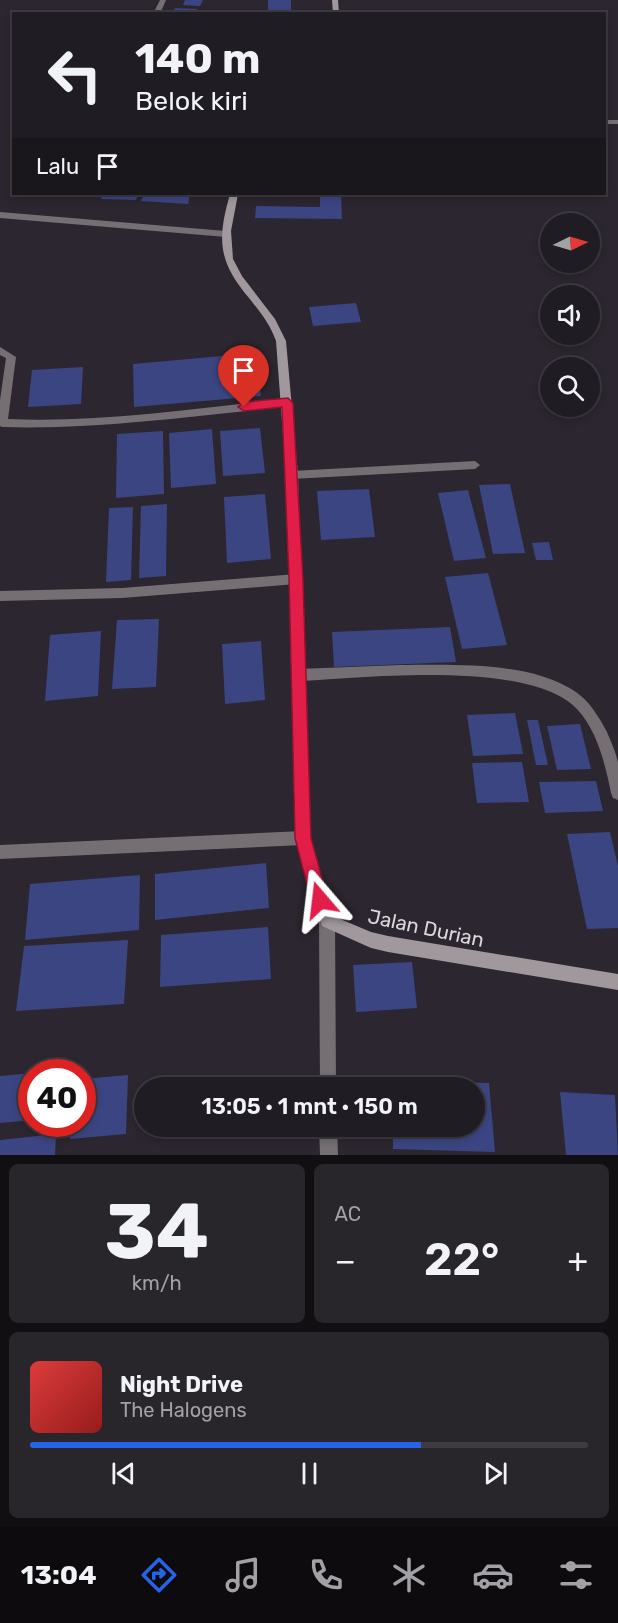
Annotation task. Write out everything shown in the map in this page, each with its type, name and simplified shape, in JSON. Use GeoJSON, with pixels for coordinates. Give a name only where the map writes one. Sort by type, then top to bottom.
{"type":"FeatureCollection","features":[{"type":"Feature","properties":{"kind":"street"},"geometry":{"type":"LineString","coordinates":[[234,195],[226,234],[232,267],[277,326],[281,341],[288,403],[296,579],[303,838],[327,921],[328,1077]]}},
{"type":"Feature","properties":{"kind":"street"},"geometry":{"type":"LineString","coordinates":[[0,215],[226,234]]}},
{"type":"Feature","properties":{"kind":"street"},"geometry":{"type":"LineString","coordinates":[[0,350],[11,357],[2,423],[31,425],[91,421],[288,403]]}},
{"type":"Feature","properties":{"kind":"street"},"geometry":{"type":"LineString","coordinates":[[292,475],[475,465]]}},
{"type":"Feature","properties":{"kind":"street"},"geometry":{"type":"LineString","coordinates":[[0,596],[122,593],[296,579]]}},
{"type":"Feature","properties":{"kind":"street"},"geometry":{"type":"LineString","coordinates":[[299,675],[473,671],[508,674],[538,682],[570,696],[593,720],[612,760],[618,793]]}},
{"type":"Feature","properties":{"kind":"street"},"geometry":{"type":"LineString","coordinates":[[0,854],[303,838]]}},
{"type":"Feature","properties":{"kind":"street","name":"Jalan Durian"},"geometry":{"type":"LineString","coordinates":[[327,921],[371,940],[388,944],[618,982]]}},
{"type":"Feature","properties":{"kind":"street"},"geometry":{"type":"LineString","coordinates":[[328,1137],[329,1155]]}},
{"type":"Feature","properties":{"kind":"building"},"geometry":{"type":"Polygon","coordinates":[[[185,0],[203,0],[200,6],[183,5],[185,0]]]}},
{"type":"Feature","properties":{"kind":"building"},"geometry":{"type":"Polygon","coordinates":[[[268,0],[291,0],[291,12],[268,12],[268,0]]]}},
{"type":"Feature","properties":{"kind":"building"},"geometry":{"type":"Polygon","coordinates":[[[175,8],[197,9],[196,12],[173,12],[175,8]]]}},
{"type":"Feature","properties":{"kind":"building"},"geometry":{"type":"Polygon","coordinates":[[[103,195],[138,195],[136,200],[101,199],[103,195]]]}},
{"type":"Feature","properties":{"kind":"building"},"geometry":{"type":"Polygon","coordinates":[[[144,195],[190,195],[188,204],[141,201],[144,195]]]}},
{"type":"Feature","properties":{"kind":"building"},"geometry":{"type":"Polygon","coordinates":[[[248,195],[341,195],[342,219],[255,218],[256,206],[320,207],[320,197],[247,197],[248,195]]]}},
{"type":"Feature","properties":{"kind":"building"},"geometry":{"type":"Polygon","coordinates":[[[356,303],[361,322],[313,326],[309,307],[356,303]]]}},
{"type":"Feature","properties":{"kind":"building"},"geometry":{"type":"Polygon","coordinates":[[[255,353],[261,396],[134,407],[133,364],[255,353]]]}},
{"type":"Feature","properties":{"kind":"building"},"geometry":{"type":"Polygon","coordinates":[[[83,367],[81,404],[28,407],[32,370],[83,367]]]}},
{"type":"Feature","properties":{"kind":"building"},"geometry":{"type":"Polygon","coordinates":[[[260,428],[265,473],[223,476],[220,431],[260,428]]]}},
{"type":"Feature","properties":{"kind":"building"},"geometry":{"type":"Polygon","coordinates":[[[212,429],[216,484],[171,488],[169,433],[212,429]]]}},
{"type":"Feature","properties":{"kind":"building"},"geometry":{"type":"Polygon","coordinates":[[[163,431],[164,494],[116,498],[117,434],[163,431]]]}},
{"type":"Feature","properties":{"kind":"building"},"geometry":{"type":"Polygon","coordinates":[[[510,484],[525,553],[493,554],[479,485],[510,484]]]}},
{"type":"Feature","properties":{"kind":"building"},"geometry":{"type":"Polygon","coordinates":[[[369,489],[375,537],[321,540],[317,491],[369,489]]]}},
{"type":"Feature","properties":{"kind":"building"},"geometry":{"type":"Polygon","coordinates":[[[468,490],[486,558],[454,561],[438,493],[468,490]]]}},
{"type":"Feature","properties":{"kind":"building"},"geometry":{"type":"Polygon","coordinates":[[[265,494],[271,559],[227,563],[224,497],[265,494]]]}},
{"type":"Feature","properties":{"kind":"building"},"geometry":{"type":"Polygon","coordinates":[[[167,504],[166,576],[139,578],[141,506],[167,504]]]}},
{"type":"Feature","properties":{"kind":"building"},"geometry":{"type":"Polygon","coordinates":[[[133,507],[131,580],[106,582],[109,508],[133,507]]]}},
{"type":"Feature","properties":{"kind":"building"},"geometry":{"type":"Polygon","coordinates":[[[549,542],[553,560],[536,560],[532,543],[549,542]]]}},
{"type":"Feature","properties":{"kind":"building"},"geometry":{"type":"Polygon","coordinates":[[[488,573],[507,645],[462,649],[445,577],[488,573]]]}},
{"type":"Feature","properties":{"kind":"building"},"geometry":{"type":"Polygon","coordinates":[[[159,619],[156,687],[112,689],[117,620],[159,619]]]}},
{"type":"Feature","properties":{"kind":"building"},"geometry":{"type":"Polygon","coordinates":[[[450,627],[456,662],[334,667],[332,632],[450,627]]]}},
{"type":"Feature","properties":{"kind":"building"},"geometry":{"type":"Polygon","coordinates":[[[101,631],[98,696],[45,701],[50,635],[101,631]]]}},
{"type":"Feature","properties":{"kind":"building"},"geometry":{"type":"Polygon","coordinates":[[[261,641],[265,700],[225,704],[222,644],[261,641]]]}},
{"type":"Feature","properties":{"kind":"building"},"geometry":{"type":"Polygon","coordinates":[[[515,713],[523,754],[473,756],[467,715],[515,713]]]}},
{"type":"Feature","properties":{"kind":"building"},"geometry":{"type":"Polygon","coordinates":[[[527,720],[538,720],[548,765],[536,765],[527,720]]]}},
{"type":"Feature","properties":{"kind":"building"},"geometry":{"type":"Polygon","coordinates":[[[580,724],[591,769],[557,770],[547,726],[580,724]]]}},
{"type":"Feature","properties":{"kind":"building"},"geometry":{"type":"Polygon","coordinates":[[[522,762],[529,802],[477,803],[472,763],[522,762]]]}},
{"type":"Feature","properties":{"kind":"building"},"geometry":{"type":"Polygon","coordinates":[[[596,781],[603,811],[545,813],[539,782],[596,781]]]}},
{"type":"Feature","properties":{"kind":"building"},"geometry":{"type":"Polygon","coordinates":[[[610,832],[618,866],[618,928],[587,929],[567,834],[610,832]]]}},
{"type":"Feature","properties":{"kind":"building"},"geometry":{"type":"Polygon","coordinates":[[[266,863],[269,908],[155,920],[155,874],[266,863]]]}},
{"type":"Feature","properties":{"kind":"building"},"geometry":{"type":"Polygon","coordinates":[[[140,875],[139,930],[25,940],[30,884],[140,875]]]}},
{"type":"Feature","properties":{"kind":"building"},"geometry":{"type":"Polygon","coordinates":[[[268,927],[271,979],[160,987],[161,935],[268,927]]]}},
{"type":"Feature","properties":{"kind":"building"},"geometry":{"type":"Polygon","coordinates":[[[128,940],[124,1004],[16,1011],[24,946],[128,940]]]}},
{"type":"Feature","properties":{"kind":"building"},"geometry":{"type":"Polygon","coordinates":[[[412,962],[417,1008],[356,1012],[353,965],[412,962]]]}},
{"type":"Feature","properties":{"kind":"building"},"geometry":{"type":"Polygon","coordinates":[[[18,1074],[18,1121],[0,1123],[0,1076],[18,1074]]]}},
{"type":"Feature","properties":{"kind":"building"},"geometry":{"type":"Polygon","coordinates":[[[128,1075],[126,1134],[96,1137],[96,1078],[128,1075]]]}},
{"type":"Feature","properties":{"kind":"building"},"geometry":{"type":"Polygon","coordinates":[[[485,1083],[489,1083],[495,1152],[393,1149],[393,1137],[485,1137],[485,1083]]]}},
{"type":"Feature","properties":{"kind":"building"},"geometry":{"type":"Polygon","coordinates":[[[560,1092],[615,1095],[618,1155],[566,1155],[560,1092]]]}},
{"type":"Feature","properties":{"kind":"building"},"geometry":{"type":"Polygon","coordinates":[[[56,1137],[55,1155],[0,1155],[0,1140],[56,1137]]]}},
{"type":"Feature","properties":{"kind":"route"},"geometry":{"type":"LineString","coordinates":[[244,407],[288,403],[296,579],[303,838],[320,900]]}}]}
